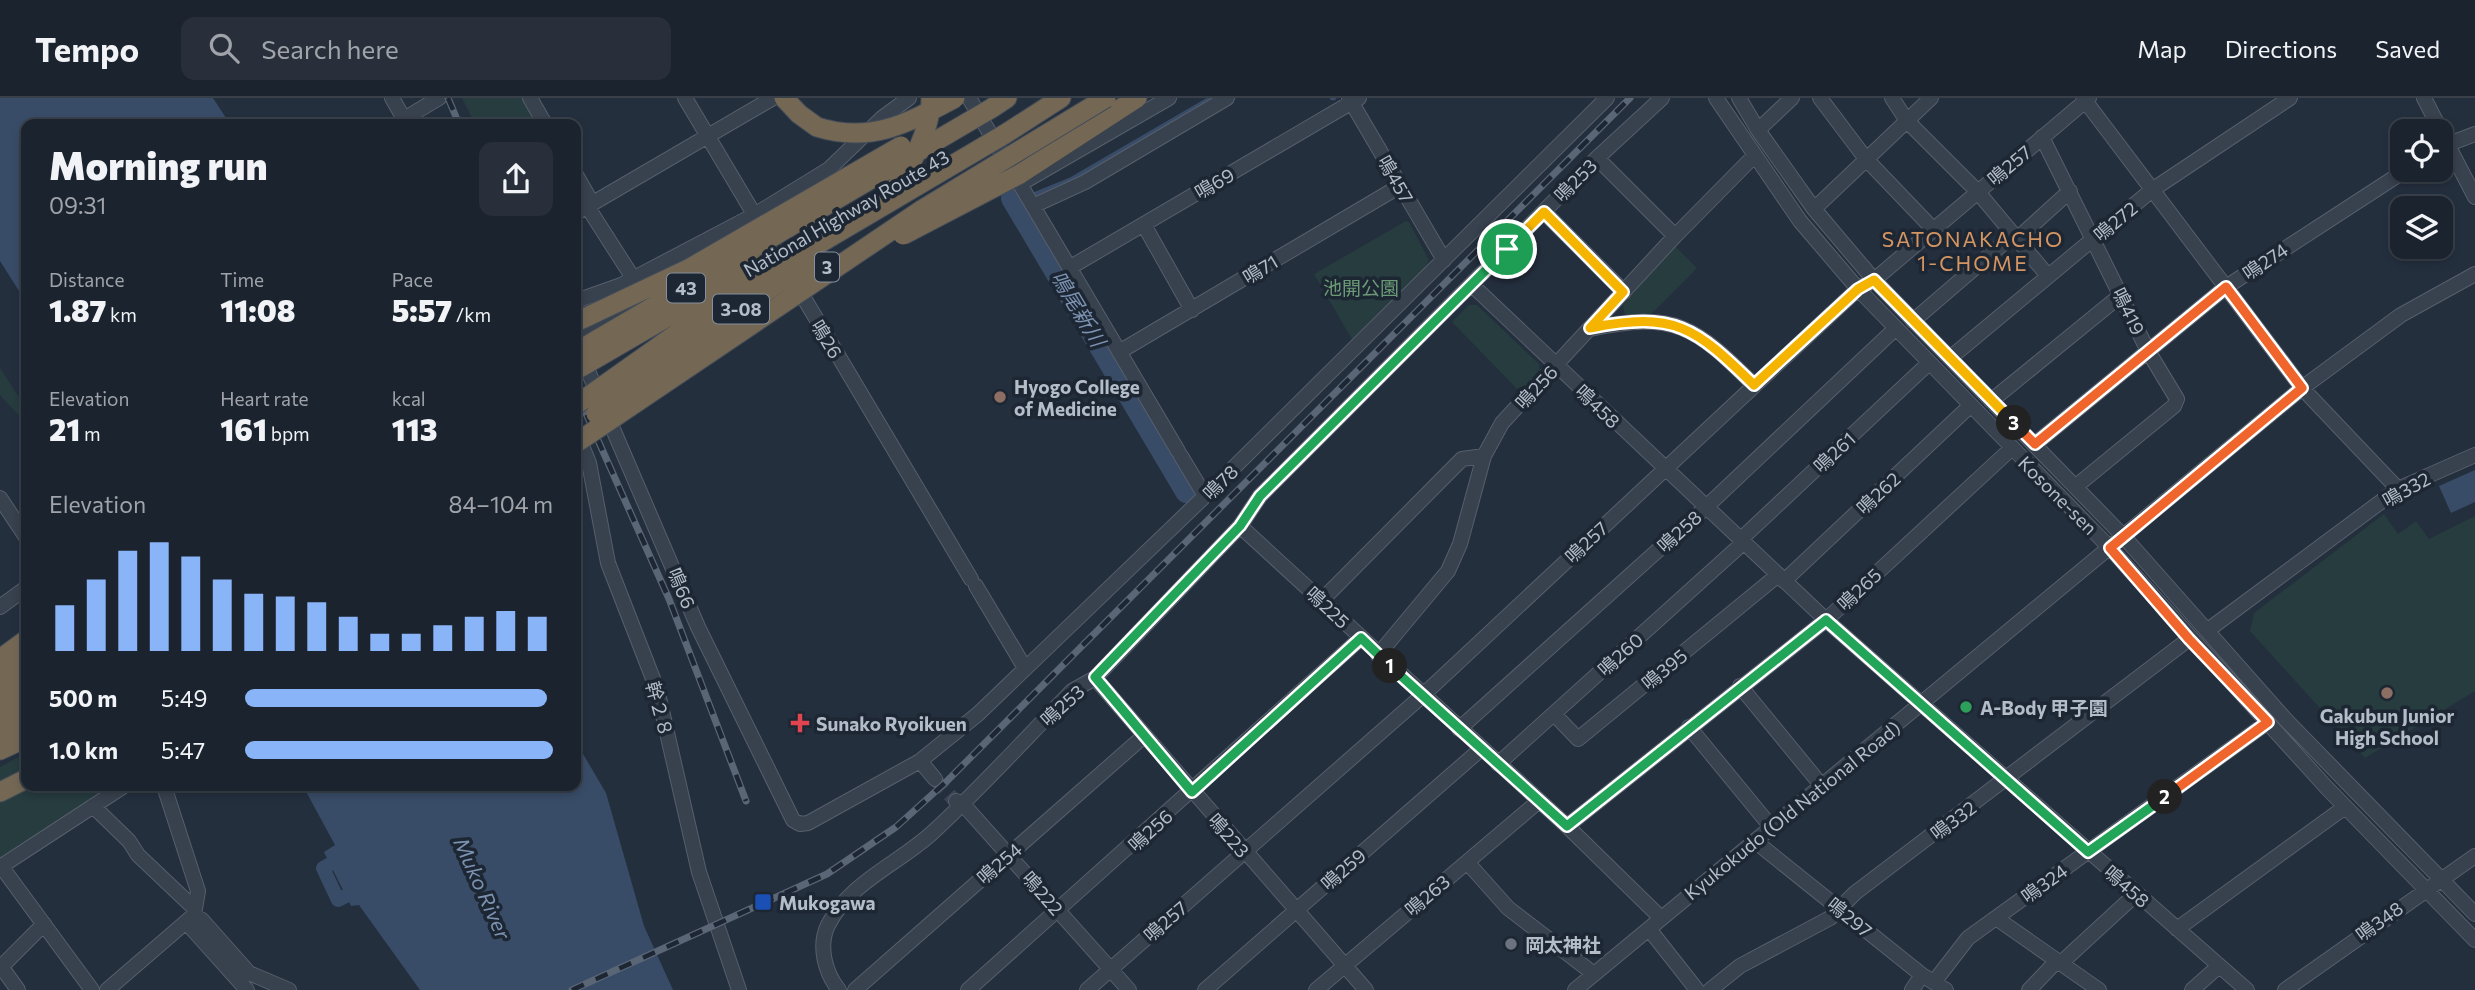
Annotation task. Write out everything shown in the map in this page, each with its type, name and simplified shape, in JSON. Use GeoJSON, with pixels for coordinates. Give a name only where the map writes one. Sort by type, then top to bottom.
{"type":"FeatureCollection","features":[{"type":"Feature","properties":{"kind":"highway"},"geometry":{"type":"LineString","coordinates":[[784,98],[817,127],[836,133],[862,136],[911,120],[955,98]]}},
{"type":"Feature","properties":{"kind":"highway","name":"3-08"},"geometry":{"type":"LineString","coordinates":[[581,426],[876,214],[901,182],[923,132],[931,98]]}},
{"type":"Feature","properties":{"kind":"highway","name":"National Highway Route 43"},"geometry":{"type":"LineString","coordinates":[[581,349],[996,107],[1043,98]]}},
{"type":"Feature","properties":{"kind":"highway"},"geometry":{"type":"LineString","coordinates":[[581,400],[727,298],[1061,98]]}},
{"type":"Feature","properties":{"kind":"highway","name":"3"},"geometry":{"type":"LineString","coordinates":[[581,438],[1080,98]]}},
{"type":"Feature","properties":{"kind":"highway","name":"3"},"geometry":{"type":"LineString","coordinates":[[581,438],[923,209],[1105,98]]}},
{"type":"Feature","properties":{"kind":"highway"},"geometry":{"type":"LineString","coordinates":[[805,290],[1020,174],[1137,98]]}},
{"type":"Feature","properties":{"kind":"highway"},"geometry":{"type":"LineString","coordinates":[[581,320],[690,268],[996,107]]}},
{"type":"Feature","properties":{"kind":"highway","name":"National Highway Route 43"},"geometry":{"type":"LineString","coordinates":[[581,367],[996,107]]}},
{"type":"Feature","properties":{"kind":"highway"},"geometry":{"type":"LineString","coordinates":[[0,659],[21,644]]}},
{"type":"Feature","properties":{"kind":"highway"},"geometry":{"type":"LineString","coordinates":[[0,677],[21,662]]}},
{"type":"Feature","properties":{"kind":"highway"},"geometry":{"type":"LineString","coordinates":[[0,696],[21,684]]}},
{"type":"Feature","properties":{"kind":"highway"},"geometry":{"type":"LineString","coordinates":[[0,715],[21,702]]}},
{"type":"Feature","properties":{"kind":"highway"},"geometry":{"type":"LineString","coordinates":[[0,732],[21,722]]}},
{"type":"Feature","properties":{"kind":"highway"},"geometry":{"type":"LineString","coordinates":[[0,750],[21,740]]}},
{"type":"Feature","properties":{"kind":"highway"},"geometry":{"type":"LineString","coordinates":[[0,793],[21,782]]}},
{"type":"Feature","properties":{"kind":"street"},"geometry":{"type":"LineString","coordinates":[[392,98],[404,119]]}},
{"type":"Feature","properties":{"kind":"street"},"geometry":{"type":"LineString","coordinates":[[410,119],[439,98]]}},
{"type":"Feature","properties":{"kind":"street"},"geometry":{"type":"LineString","coordinates":[[530,98],[542,119]]}},
{"type":"Feature","properties":{"kind":"street","name":"鳴26"},"geometry":{"type":"LineString","coordinates":[[685,98],[805,290],[973,582],[1026,668]]}},
{"type":"Feature","properties":{"kind":"street"},"geometry":{"type":"LineString","coordinates":[[633,278],[585,207],[773,98]]}},
{"type":"Feature","properties":{"kind":"street"},"geometry":{"type":"LineString","coordinates":[[581,298],[633,278],[756,214],[829,169],[882,118],[909,98]]}},
{"type":"Feature","properties":{"kind":"street"},"geometry":{"type":"LineString","coordinates":[[969,98],[1205,496]]}},
{"type":"Feature","properties":{"kind":"street"},"geometry":{"type":"LineString","coordinates":[[1027,196],[1169,98]]}},
{"type":"Feature","properties":{"kind":"street"},"geometry":{"type":"LineString","coordinates":[[1027,196],[1084,182],[1227,98]]}},
{"type":"Feature","properties":{"kind":"street","name":"鳴78"},"geometry":{"type":"LineString","coordinates":[[800,824],[875,788],[919,761],[978,714],[1205,496],[1607,98]]}},
{"type":"Feature","properties":{"kind":"street","name":"鳴253"},"geometry":{"type":"LineString","coordinates":[[839,990],[830,979],[824,947],[827,928],[840,907],[862,885],[931,834],[959,802],[1072,691],[1095,677],[1240,526],[1260,496],[1597,158],[1662,98]]}},
{"type":"Feature","properties":{"kind":"street","name":"Kosone-sen"},"geometry":{"type":"LineString","coordinates":[[1716,98],[1800,221],[1858,289],[2110,548],[2189,639],[2345,807],[2475,940]]}},
{"type":"Feature","properties":{"kind":"street","name":"Kosone-sen"},"geometry":{"type":"LineString","coordinates":[[1739,98],[1758,130],[1814,209],[1874,280],[2124,537],[2286,720],[2475,914]]}},
{"type":"Feature","properties":{"kind":"street"},"geometry":{"type":"LineString","coordinates":[[1758,130],[1792,98]]}},
{"type":"Feature","properties":{"kind":"street"},"geometry":{"type":"LineString","coordinates":[[1820,98],[1866,159],[1933,229]]}},
{"type":"Feature","properties":{"kind":"street"},"geometry":{"type":"LineString","coordinates":[[1892,98],[1907,121],[1977,191],[2048,276]]}},
{"type":"Feature","properties":{"kind":"street"},"geometry":{"type":"LineString","coordinates":[[1814,209],[1931,98]]}},
{"type":"Feature","properties":{"kind":"street","name":"鳴272"},"geometry":{"type":"LineString","coordinates":[[1950,358],[2152,190],[2290,98]]}},
{"type":"Feature","properties":{"kind":"street"},"geometry":{"type":"LineString","coordinates":[[2424,98],[2434,119]]}},
{"type":"Feature","properties":{"kind":"street"},"geometry":{"type":"LineString","coordinates":[[2086,99],[2302,388],[2398,489]]}},
{"type":"Feature","properties":{"kind":"street","name":"鳴257"},"geometry":{"type":"LineString","coordinates":[[1087,990],[1422,696],[1858,289],[1874,280],[2086,99]]}},
{"type":"Feature","properties":{"kind":"street","name":"鳴457"},"geometry":{"type":"LineString","coordinates":[[1353,100],[1444,260]]}},
{"type":"Feature","properties":{"kind":"street","name":"鳴69"},"geometry":{"type":"LineString","coordinates":[[1069,268],[1353,100]]}},
{"type":"Feature","properties":{"kind":"street"},"geometry":{"type":"LineString","coordinates":[[2453,137],[2475,134]]}},
{"type":"Feature","properties":{"kind":"street","name":"鳴419"},"geometry":{"type":"LineString","coordinates":[[2042,137],[2148,351],[2178,400],[2075,487]]}},
{"type":"Feature","properties":{"kind":"street","name":"鳴256"},"geometry":{"type":"LineString","coordinates":[[1378,655],[1448,571],[1460,544],[1484,456],[1502,423],[1675,236],[1754,156]]}},
{"type":"Feature","properties":{"kind":"street"},"geometry":{"type":"LineString","coordinates":[[2453,156],[2475,197]]}},
{"type":"Feature","properties":{"kind":"street"},"geometry":{"type":"LineString","coordinates":[[1597,158],[1675,236]]}},
{"type":"Feature","properties":{"kind":"street","name":"鳴274"},"geometry":{"type":"LineString","coordinates":[[2035,444],[2226,287],[2390,180]]}},
{"type":"Feature","properties":{"kind":"street","name":"鳴71"},"geometry":{"type":"LineString","coordinates":[[1119,352],[1400,186]]}},
{"type":"Feature","properties":{"kind":"street"},"geometry":{"type":"LineString","coordinates":[[1913,321],[2070,191]]}},
{"type":"Feature","properties":{"kind":"street"},"geometry":{"type":"LineString","coordinates":[[1544,212],[1623,292]]}},
{"type":"Feature","properties":{"kind":"street"},"geometry":{"type":"LineString","coordinates":[[1144,225],[1192,310]]}},
{"type":"Feature","properties":{"kind":"street"},"geometry":{"type":"LineString","coordinates":[[581,333],[637,302],[676,255]]}},
{"type":"Feature","properties":{"kind":"street","name":"Kyukokudo (Old National Road)"},"geometry":{"type":"LineString","coordinates":[[1575,990],[2302,388],[2401,315],[2475,274]]}},
{"type":"Feature","properties":{"kind":"street","name":"鳴458"},"geometry":{"type":"LineString","coordinates":[[1472,285],[1826,620],[2219,966]]}},
{"type":"Feature","properties":{"kind":"street"},"geometry":{"type":"LineString","coordinates":[[593,381],[634,354],[805,290]]}},
{"type":"Feature","properties":{"kind":"street"},"geometry":{"type":"LineString","coordinates":[[1991,401],[2121,295]]}},
{"type":"Feature","properties":{"kind":"street"},"geometry":{"type":"LineString","coordinates":[[1590,328],[1645,321],[1673,324],[1695,331],[1754,385]]}},
{"type":"Feature","properties":{"kind":"street","name":"鳴258"},"geometry":{"type":"LineString","coordinates":[[1459,729],[1705,508],[1895,329]]}},
{"type":"Feature","properties":{"kind":"street","name":"鳴66"},"geometry":{"type":"LineString","coordinates":[[581,356],[737,711],[793,820],[800,824]]}},
{"type":"Feature","properties":{"kind":"street","name":"鳴261"},"geometry":{"type":"LineString","coordinates":[[1741,541],[1929,363]]}},
{"type":"Feature","properties":{"kind":"street","name":"鳴262"},"geometry":{"type":"LineString","coordinates":[[1781,578],[1972,405]]}},
{"type":"Feature","properties":{"kind":"street","name":"幹２８"},"geometry":{"type":"LineString","coordinates":[[581,443],[589,463],[608,563],[657,689],[699,872],[739,990]]}},
{"type":"Feature","properties":{"kind":"street","name":"鳴265"},"geometry":{"type":"LineString","coordinates":[[1567,826],[1826,620],[2012,448]]}},
{"type":"Feature","properties":{"kind":"street","name":"鳴332"},"geometry":{"type":"LineString","coordinates":[[2208,630],[2398,489],[2475,455]]}},
{"type":"Feature","properties":{"kind":"street"},"geometry":{"type":"LineString","coordinates":[[1321,601],[1462,458],[1484,456]]}},
{"type":"Feature","properties":{"kind":"street"},"geometry":{"type":"LineString","coordinates":[[0,498],[5,514],[21,532]]}},
{"type":"Feature","properties":{"kind":"street","name":"鳴225"},"geometry":{"type":"LineString","coordinates":[[1240,526],[1422,696],[1567,826],[1661,918]]}},
{"type":"Feature","properties":{"kind":"street","name":"鳴260"},"geometry":{"type":"LineString","coordinates":[[1498,764],[1741,541]]}},
{"type":"Feature","properties":{"kind":"street","name":"鳴395"},"geometry":{"type":"LineString","coordinates":[[1554,713],[1578,739],[1781,578]]}},
{"type":"Feature","properties":{"kind":"street"},"geometry":{"type":"LineString","coordinates":[[0,607],[21,592]]}},
{"type":"Feature","properties":{"kind":"street","name":"鳴256"},"geometry":{"type":"LineString","coordinates":[[968,990],[1361,638]]}},
{"type":"Feature","properties":{"kind":"street","name":"鳴332"},"geometry":{"type":"LineString","coordinates":[[1710,990],[1740,966],[1830,918],[1855,893],[2189,639]]}},
{"type":"Feature","properties":{"kind":"street","name":"鳴223"},"geometry":{"type":"LineString","coordinates":[[1095,677],[1366,990]]}},
{"type":"Feature","properties":{"kind":"street"},"geometry":{"type":"LineString","coordinates":[[1740,686],[1822,786]]}},
{"type":"Feature","properties":{"kind":"street","name":"鳴324"},"geometry":{"type":"LineString","coordinates":[[1912,990],[1934,983],[1968,938],[2268,722]]}},
{"type":"Feature","properties":{"kind":"street"},"geometry":{"type":"LineString","coordinates":[[1689,727],[1772,828]]}},
{"type":"Feature","properties":{"kind":"street","name":"鳴254"},"geometry":{"type":"LineString","coordinates":[[855,990],[1144,736]]}},
{"type":"Feature","properties":{"kind":"street","name":"鳴259"},"geometry":{"type":"LineString","coordinates":[[1205,990],[1481,749]]}},
{"type":"Feature","properties":{"kind":"street"},"geometry":{"type":"LineString","coordinates":[[919,761],[935,779]]}},
{"type":"Feature","properties":{"kind":"street"},"geometry":{"type":"LineString","coordinates":[[92,990],[1,867],[116,791]]}},
{"type":"Feature","properties":{"kind":"street"},"geometry":{"type":"LineString","coordinates":[[107,990],[192,916],[198,891],[166,791]]}},
{"type":"Feature","properties":{"kind":"street","name":"鳴263"},"geometry":{"type":"LineString","coordinates":[[1316,990],[1539,801]]}},
{"type":"Feature","properties":{"kind":"street","name":"鳴222"},"geometry":{"type":"LineString","coordinates":[[959,802],[1009,854],[1129,990]]}},
{"type":"Feature","properties":{"kind":"street"},"geometry":{"type":"LineString","coordinates":[[93,806],[128,841],[192,916],[247,990]]}},
{"type":"Feature","properties":{"kind":"street"},"geometry":{"type":"LineString","coordinates":[[2177,929],[2345,807]]}},
{"type":"Feature","properties":{"kind":"street","name":"鳴297"},"geometry":{"type":"LineString","coordinates":[[1756,842],[1934,983]]}},
{"type":"Feature","properties":{"kind":"street","name":"鳴348"},"geometry":{"type":"LineString","coordinates":[[2285,990],[2441,877],[2475,856]]}},
{"type":"Feature","properties":{"kind":"street"},"geometry":{"type":"LineString","coordinates":[[1467,862],[1508,908],[1594,974]]}},
{"type":"Feature","properties":{"kind":"street"},"geometry":{"type":"LineString","coordinates":[[2029,990],[2053,965],[2061,963],[2136,894]]}},
{"type":"Feature","properties":{"kind":"street"},"geometry":{"type":"LineString","coordinates":[[192,916],[202,920],[249,973],[289,990]]}},
{"type":"Feature","properties":{"kind":"street"},"geometry":{"type":"LineString","coordinates":[[1996,918],[2099,990]]}},
{"type":"Feature","properties":{"kind":"street"},"geometry":{"type":"LineString","coordinates":[[18,990],[0,966],[44,924]]}},
{"type":"Feature","properties":{"kind":"street"},"geometry":{"type":"LineString","coordinates":[[1649,929],[1697,990]]}},
{"type":"Feature","properties":{"kind":"street"},"geometry":{"type":"LineString","coordinates":[[2192,990],[2219,966],[2247,990]]}},
{"type":"Feature","properties":{"kind":"green space"},"geometry":{"type":"Polygon","coordinates":[[[462,98],[524,98],[537,119],[472,119],[462,98]]]}},
{"type":"Feature","properties":{"kind":"green space","name":"池開公園"},"geometry":{"type":"Polygon","coordinates":[[[1406,221],[1429,260],[1420,278],[1354,343],[1314,274],[1406,221]]]}},
{"type":"Feature","properties":{"kind":"green space"},"geometry":{"type":"Polygon","coordinates":[[[1674,245],[1697,268],[1649,316],[1625,316],[1623,305],[1674,245]]]}},
{"type":"Feature","properties":{"kind":"green space"},"geometry":{"type":"Polygon","coordinates":[[[1469,305],[1477,305],[1539,364],[1539,374],[1521,393],[1452,322],[1469,305]]]}},
{"type":"Feature","properties":{"kind":"green space"},"geometry":{"type":"Polygon","coordinates":[[[0,368],[21,400],[21,418],[0,395],[0,368]]]}},
{"type":"Feature","properties":{"kind":"green space","name":"Gakubun Junior High School"},"geometry":{"type":"Polygon","coordinates":[[[2384,514],[2398,534],[2416,521],[2429,539],[2475,516],[2475,691],[2365,758],[2250,631],[2254,613],[2384,514]]]}},
{"type":"Feature","properties":{"kind":"green space"},"geometry":{"type":"Polygon","coordinates":[[[21,756],[21,791],[109,791],[0,861],[0,767],[21,756]]]}},
{"type":"Feature","properties":{"kind":"water"},"geometry":{"type":"Polygon","coordinates":[[[0,98],[213,98],[227,119],[21,119],[21,294],[0,261],[0,98]]]}},
{"type":"Feature","properties":{"kind":"water"},"geometry":{"type":"Polygon","coordinates":[[[2475,470],[2475,502],[2451,513],[2439,486],[2475,470]]]}},
{"type":"Feature","properties":{"kind":"water","name":"Muko River"},"geometry":{"type":"Polygon","coordinates":[[[581,750],[606,793],[644,926],[673,990],[420,990],[359,905],[351,906],[324,852],[335,845],[306,791],[581,791],[581,750]]]}},
{"type":"Feature","properties":{"kind":"waterway"},"geometry":{"type":"LineString","coordinates":[[1016,202],[1072,179],[1211,98]]}},
{"type":"Feature","properties":{"kind":"waterway","name":"鳴尾新川"},"geometry":{"type":"LineString","coordinates":[[1013,198],[1187,491]]}},
{"type":"Feature","properties":{"kind":"waterway"},"geometry":{"type":"LineString","coordinates":[[330,864],[323,868],[338,900],[346,896]]}},
{"type":"Feature","properties":{"kind":"tunnel"},"geometry":{"type":"LineString","coordinates":[[935,779],[955,801]]}},
{"type":"Feature","properties":{"kind":"railway"},"geometry":{"type":"LineString","coordinates":[[448,98],[457,119]]}},
{"type":"Feature","properties":{"kind":"railway"},"geometry":{"type":"LineString","coordinates":[[572,990],[827,874],[896,827],[947,781],[1630,98]]}},
{"type":"Feature","properties":{"kind":"railway"},"geometry":{"type":"LineString","coordinates":[[581,402],[669,599],[746,801]]}},
{"type":"Feature","properties":{"kind":"place","name":"Hyogo College of Medicine"},"geometry":{"type":"Point","coordinates":[1000,397]}},
{"type":"Feature","properties":{"kind":"place","name":"Gakubun Junior High School"},"geometry":{"type":"Point","coordinates":[2387,693]}},
{"type":"Feature","properties":{"kind":"place","name":"A-Body 甲子園"},"geometry":{"type":"Point","coordinates":[1966,707]}},
{"type":"Feature","properties":{"kind":"place","name":"Sunako Ryoikuen"},"geometry":{"type":"Point","coordinates":[800,723]}},
{"type":"Feature","properties":{"kind":"place","name":"Mukogawa"},"geometry":{"type":"Point","coordinates":[763,902]}},
{"type":"Feature","properties":{"kind":"place","name":"岡太神社"},"geometry":{"type":"Point","coordinates":[1511,944]}},
{"type":"Feature","properties":{"kind":"district","name":"SATONAKACHO 1-CHOME"},"geometry":{"type":"Point","coordinates":[1973,250]}},
{"type":"Feature","properties":{"kind":"route"},"geometry":{"type":"LineString","coordinates":[[1544,212],[1623,292],[1590,328],[1645,321],[1673,324],[1695,331],[1717,348],[1754,385],[1858,289],[1874,280],[2035,444],[2226,287],[2302,388],[2110,548],[2189,639],[2268,722],[2088,852],[1826,620],[1567,826],[1361,638],[1192,792],[1095,677],[1240,526],[1260,496],[1507,249],[1544,212]]}}]}
